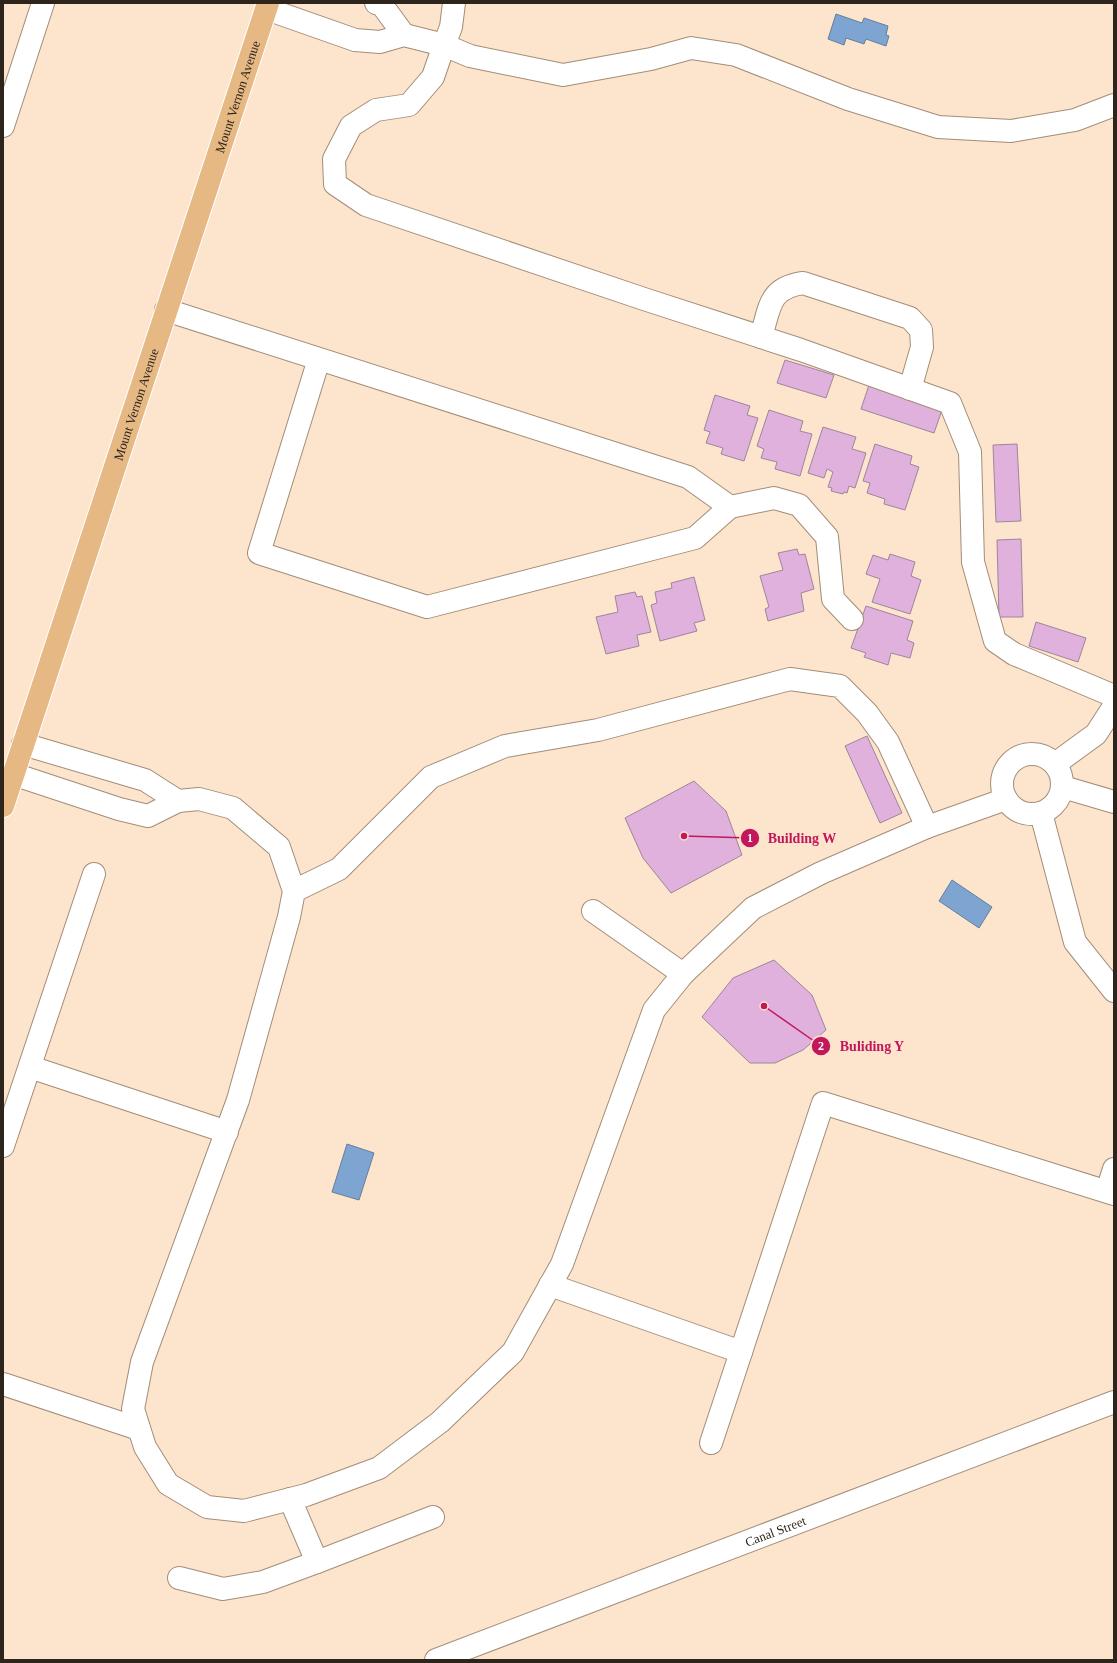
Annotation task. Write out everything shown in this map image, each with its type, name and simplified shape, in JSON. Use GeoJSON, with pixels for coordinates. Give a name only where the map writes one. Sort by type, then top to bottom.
{"type":"FeatureCollection","features":[{"type":"Feature","properties":{"kind":"main road","name":"Mount Vernon Avenue"},"geometry":{"type":"LineString","coordinates":[[3,806],[166,310],[268,6]]}},
{"type":"Feature","properties":{"kind":"street"},"geometry":{"type":"LineString","coordinates":[[3,126],[43,3]]}},
{"type":"Feature","properties":{"kind":"street"},"geometry":{"type":"LineString","coordinates":[[376,3],[382,5],[404,35]]}},
{"type":"Feature","properties":{"kind":"street"},"geometry":{"type":"LineString","coordinates":[[454,3],[451,27],[433,77],[409,105],[376,110],[352,126],[334,159],[334,184],[366,205],[761,337],[950,403],[970,452],[974,562],[995,642],[1014,654],[1114,696]]}},
{"type":"Feature","properties":{"kind":"street"},"geometry":{"type":"LineString","coordinates":[[268,6],[355,40],[380,42],[404,35],[444,45],[470,56],[563,75],[651,59],[691,48],[736,55],[848,99],[938,126],[1011,131],[1075,120],[1114,105]]}},
{"type":"Feature","properties":{"kind":"street"},"geometry":{"type":"LineString","coordinates":[[761,337],[776,293],[789,285],[803,283],[910,318],[920,330],[922,347],[910,389]]}},
{"type":"Feature","properties":{"kind":"street"},"geometry":{"type":"LineString","coordinates":[[166,310],[688,477],[730,507]]}},
{"type":"Feature","properties":{"kind":"street"},"geometry":{"type":"LineString","coordinates":[[319,359],[259,553],[427,607],[695,538],[730,507],[774,498],[799,505],[827,537],[833,599],[852,619]]}},
{"type":"Feature","properties":{"kind":"street"},"geometry":{"type":"LineString","coordinates":[[294,891],[339,869],[431,777],[505,746],[598,730],[790,679],[840,686],[867,714],[888,742],[927,827]]}},
{"type":"Feature","properties":{"kind":"street"},"geometry":{"type":"LineString","coordinates":[[1055,764],[1096,734],[1114,706]]}},
{"type":"Feature","properties":{"kind":"street"},"geometry":{"type":"LineString","coordinates":[[23,744],[145,780],[178,801]]}},
{"type":"Feature","properties":{"kind":"street"},"geometry":{"type":"LineString","coordinates":[[1028,754],[1038,755],[1047,758],[1055,764],[1062,778],[1063,787],[1056,803],[1050,810],[1031,815],[1021,813],[1012,807],[1002,790],[1002,780],[1005,770],[1019,757],[1028,754]]}},
{"type":"Feature","properties":{"kind":"street"},"geometry":{"type":"LineString","coordinates":[[14,774],[119,809],[148,816],[178,801],[199,799],[233,808],[279,847],[294,891],[289,917],[238,1100],[142,1362],[133,1409],[145,1447],[168,1484],[207,1507],[244,1511],[290,1499],[379,1468],[440,1422],[513,1352],[562,1264],[654,1010],[683,974],[753,908],[821,872],[927,827],[1006,799]]}},
{"type":"Feature","properties":{"kind":"street"},"geometry":{"type":"LineString","coordinates":[[1063,787],[1114,802]]}},
{"type":"Feature","properties":{"kind":"street"},"geometry":{"type":"LineString","coordinates":[[1042,813],[1075,942],[1114,992]]}},
{"type":"Feature","properties":{"kind":"street"},"geometry":{"type":"LineString","coordinates":[[3,1146],[94,874]]}},
{"type":"Feature","properties":{"kind":"street"},"geometry":{"type":"LineString","coordinates":[[593,911],[683,974]]}},
{"type":"Feature","properties":{"kind":"street"},"geometry":{"type":"LineString","coordinates":[[30,1067],[227,1132]]}},
{"type":"Feature","properties":{"kind":"street"},"geometry":{"type":"LineString","coordinates":[[711,1443],[823,1103],[1110,1193],[1114,1169]]}},
{"type":"Feature","properties":{"kind":"street"},"geometry":{"type":"LineString","coordinates":[[550,1285],[741,1352]]}},
{"type":"Feature","properties":{"kind":"street"},"geometry":{"type":"LineString","coordinates":[[3,1384],[139,1429]]}},
{"type":"Feature","properties":{"kind":"street","name":"Canal Street"},"geometry":{"type":"LineString","coordinates":[[436,1660],[1114,1402]]}},
{"type":"Feature","properties":{"kind":"street"},"geometry":{"type":"LineString","coordinates":[[290,1499],[317,1562]]}},
{"type":"Feature","properties":{"kind":"street"},"geometry":{"type":"LineString","coordinates":[[179,1578],[223,1589],[264,1582],[433,1517]]}},
{"type":"Feature","properties":{"kind":"water"},"geometry":{"type":"Polygon","coordinates":[[[836,14],[862,23],[864,18],[888,26],[886,35],[889,36],[886,46],[866,39],[864,44],[846,38],[844,45],[828,39],[836,14]]]}},
{"type":"Feature","properties":{"kind":"water"},"geometry":{"type":"Polygon","coordinates":[[[952,880],[992,907],[979,928],[939,901],[952,880]]]}},
{"type":"Feature","properties":{"kind":"water"},"geometry":{"type":"Polygon","coordinates":[[[347,1144],[374,1153],[359,1200],[332,1192],[347,1144]]]}},
{"type":"Feature","properties":{"kind":"building"},"geometry":{"type":"Polygon","coordinates":[[[785,360],[834,375],[826,398],[777,383],[785,360]]]}},
{"type":"Feature","properties":{"kind":"building"},"geometry":{"type":"Polygon","coordinates":[[[869,385],[942,410],[934,433],[861,409],[869,385]]]}},
{"type":"Feature","properties":{"kind":"building"},"geometry":{"type":"Polygon","coordinates":[[[715,395],[750,406],[747,415],[758,418],[744,461],[721,454],[723,448],[706,443],[710,432],[704,430],[715,395]]]}},
{"type":"Feature","properties":{"kind":"building"},"geometry":{"type":"Polygon","coordinates":[[[769,410],[803,421],[800,431],[812,434],[800,476],[775,469],[777,462],[761,458],[764,449],[757,446],[769,410]]]}},
{"type":"Feature","properties":{"kind":"building"},"geometry":{"type":"Polygon","coordinates":[[[823,427],[856,437],[852,449],[866,453],[855,488],[849,486],[847,493],[844,492],[843,494],[831,491],[832,488],[828,487],[833,472],[827,469],[824,478],[808,473],[823,427]]]}},
{"type":"Feature","properties":{"kind":"building"},"geometry":{"type":"Polygon","coordinates":[[[875,444],[912,456],[910,464],[919,467],[905,510],[884,504],[885,499],[867,493],[870,483],[863,481],[875,444]]]}},
{"type":"Feature","properties":{"kind":"building"},"geometry":{"type":"Polygon","coordinates":[[[1017,444],[1021,521],[996,522],[993,445],[1017,444]]]}},
{"type":"Feature","properties":{"kind":"building"},"geometry":{"type":"Polygon","coordinates":[[[1021,539],[1023,617],[999,617],[997,540],[1021,539]]]}},
{"type":"Feature","properties":{"kind":"building"},"geometry":{"type":"Polygon","coordinates":[[[797,549],[799,555],[805,554],[814,589],[801,593],[804,611],[768,621],[765,609],[769,607],[760,576],[783,570],[778,553],[797,549]]]}},
{"type":"Feature","properties":{"kind":"building"},"geometry":{"type":"Polygon","coordinates":[[[890,554],[915,562],[911,576],[921,580],[910,614],[872,602],[880,579],[866,574],[873,555],[888,560],[890,554]]]}},
{"type":"Feature","properties":{"kind":"building"},"geometry":{"type":"Polygon","coordinates":[[[694,577],[705,620],[694,623],[697,631],[660,641],[651,605],[657,603],[655,592],[672,588],[671,583],[694,577]]]}},
{"type":"Feature","properties":{"kind":"building"},"geometry":{"type":"Polygon","coordinates":[[[635,592],[637,597],[642,596],[651,632],[637,635],[639,646],[606,654],[596,617],[618,612],[615,596],[635,592]]]}},
{"type":"Feature","properties":{"kind":"building"},"geometry":{"type":"Polygon","coordinates":[[[866,606],[913,621],[907,640],[914,643],[910,658],[891,653],[888,665],[864,657],[866,653],[851,648],[866,606]]]}},
{"type":"Feature","properties":{"kind":"building"},"geometry":{"type":"Polygon","coordinates":[[[1036,622],[1086,638],[1078,662],[1029,646],[1036,622]]]}},
{"type":"Feature","properties":{"kind":"building"},"geometry":{"type":"Polygon","coordinates":[[[867,736],[902,813],[880,823],[845,746],[867,736]]]}},
{"type":"Feature","properties":{"kind":"building"},"geometry":{"type":"Polygon","coordinates":[[[694,781],[726,811],[742,855],[671,893],[643,858],[625,818],[694,781]]]}},
{"type":"Feature","properties":{"kind":"building"},"geometry":{"type":"Polygon","coordinates":[[[774,960],[812,995],[826,1030],[803,1050],[775,1063],[750,1063],[702,1017],[733,978],[774,960]]]}},
{"type":"Feature","properties":{"kind":"place","name":"Building W"},"geometry":{"type":"Point","coordinates":[684,836]}},
{"type":"Feature","properties":{"kind":"place","name":"Buliding Y"},"geometry":{"type":"Point","coordinates":[764,1006]}}]}
